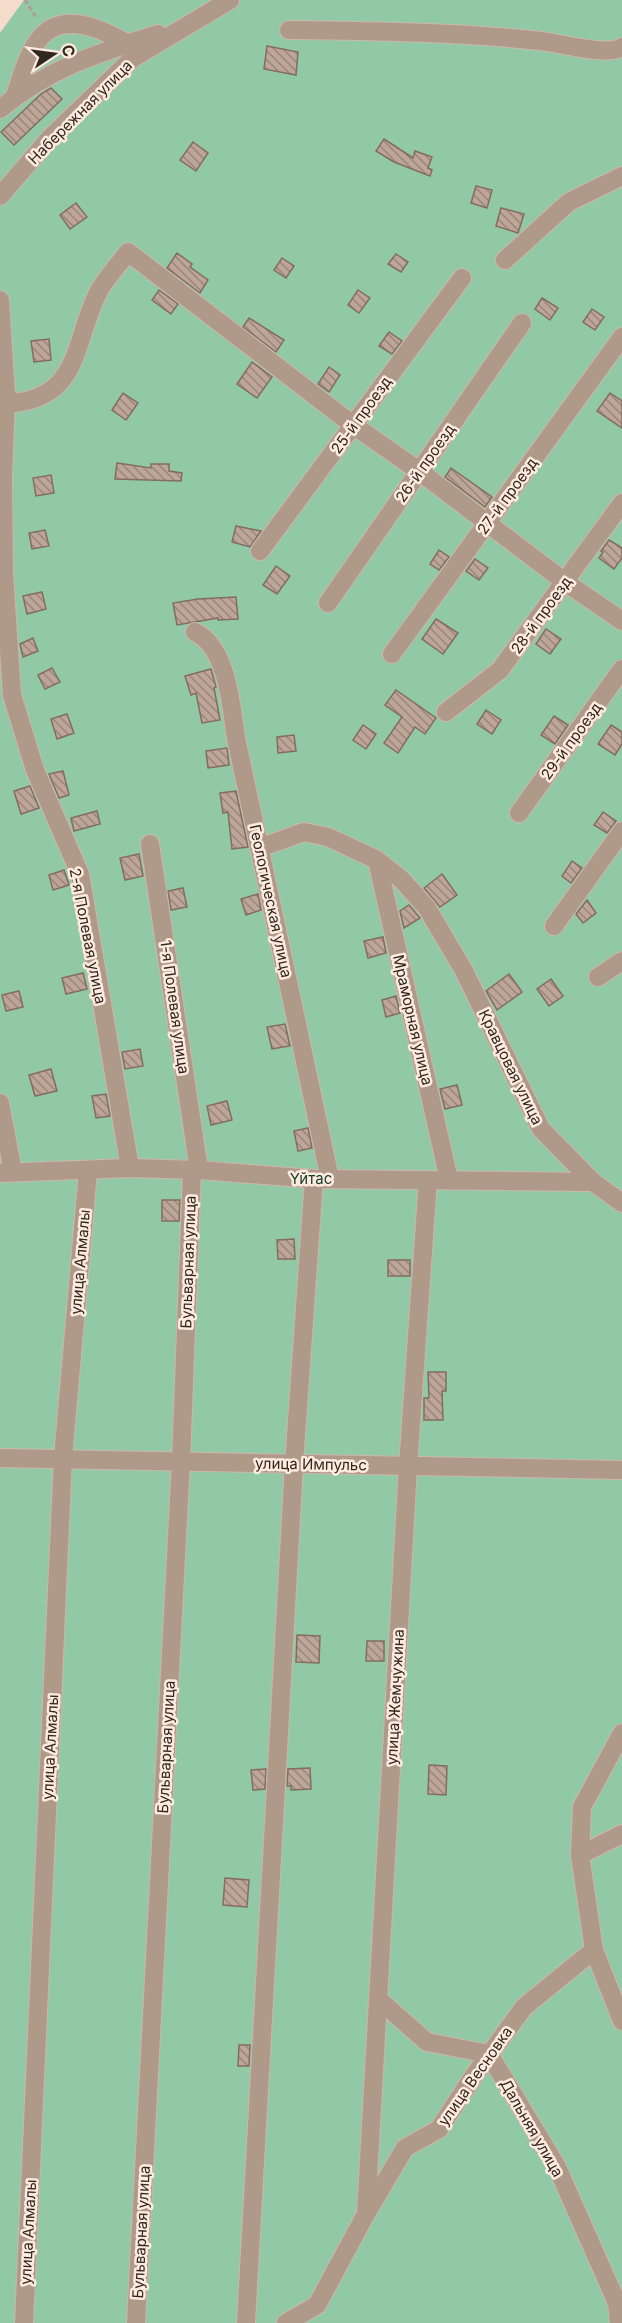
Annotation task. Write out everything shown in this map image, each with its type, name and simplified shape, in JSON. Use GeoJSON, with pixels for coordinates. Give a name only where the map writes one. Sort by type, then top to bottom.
{"type":"FeatureCollection","features":[{"type":"Feature","properties":{"kind":"street","name":"Набережная улица"},"geometry":{"type":"LineString","coordinates":[[0,196],[50,138],[133,58],[230,0]]}},
{"type":"Feature","properties":{"kind":"street"},"geometry":{"type":"LineString","coordinates":[[14,98],[37,41],[51,28],[69,22],[85,25],[128,44]]}},
{"type":"Feature","properties":{"kind":"street"},"geometry":{"type":"LineString","coordinates":[[0,109],[61,68],[194,22]]}},
{"type":"Feature","properties":{"kind":"street"},"geometry":{"type":"LineString","coordinates":[[289,30],[482,34],[552,42],[603,51],[618,50],[622,47]]}},
{"type":"Feature","properties":{"kind":"street"},"geometry":{"type":"LineString","coordinates":[[505,260],[569,202],[622,176]]}},
{"type":"Feature","properties":{"kind":"street"},"geometry":{"type":"LineString","coordinates":[[3,396],[14,403],[32,401],[60,382],[72,366],[100,290],[128,252],[486,524],[622,621]]}},
{"type":"Feature","properties":{"kind":"street","name":"25-й проезд"},"geometry":{"type":"LineString","coordinates":[[260,551],[462,279]]}},
{"type":"Feature","properties":{"kind":"street","name":"2-я Полевая улица"},"geometry":{"type":"LineString","coordinates":[[0,300],[3,396],[1,478],[6,681],[35,770],[80,874],[130,1168]]}},
{"type":"Feature","properties":{"kind":"street","name":"26-й проезд"},"geometry":{"type":"LineString","coordinates":[[328,603],[522,323]]}},
{"type":"Feature","properties":{"kind":"street","name":"27-й проезд"},"geometry":{"type":"LineString","coordinates":[[392,654],[622,337]]}},
{"type":"Feature","properties":{"kind":"street","name":"28-й проезд"},"geometry":{"type":"LineString","coordinates":[[446,712],[500,670],[622,503]]}},
{"type":"Feature","properties":{"kind":"street","name":"Геологическая улица"},"geometry":{"type":"LineString","coordinates":[[195,632],[205,637],[215,649],[228,687],[322,1179],[294,1464],[246,2323]]}},
{"type":"Feature","properties":{"kind":"street","name":"29-й проезд"},"geometry":{"type":"LineString","coordinates":[[519,813],[622,669]]}},
{"type":"Feature","properties":{"kind":"street"},"geometry":{"type":"LineString","coordinates":[[554,926],[622,831]]}},
{"type":"Feature","properties":{"kind":"street","name":"Кравцовая улица"},"geometry":{"type":"LineString","coordinates":[[260,848],[304,832],[328,837],[377,860],[401,879],[427,908],[464,971],[541,1129],[593,1182],[622,1203]]}},
{"type":"Feature","properties":{"kind":"street","name":"1-я Полевая улица"},"geometry":{"type":"LineString","coordinates":[[150,844],[195,1170]]}},
{"type":"Feature","properties":{"kind":"street","name":"Мраморная улица"},"geometry":{"type":"LineString","coordinates":[[377,860],[449,1180]]}},
{"type":"Feature","properties":{"kind":"street"},"geometry":{"type":"LineString","coordinates":[[598,977],[622,961]]}},
{"type":"Feature","properties":{"kind":"street"},"geometry":{"type":"LineString","coordinates":[[0,1103],[7,1173],[130,1168],[322,1179],[593,1182]]}},
{"type":"Feature","properties":{"kind":"street","name":"Бульварная улица"},"geometry":{"type":"LineString","coordinates":[[136,2323],[195,1170]]}},
{"type":"Feature","properties":{"kind":"street","name":"улица Алмалы"},"geometry":{"type":"LineString","coordinates":[[24,2323],[63,1458],[88,1171]]}},
{"type":"Feature","properties":{"kind":"street","name":"улица Жемчужина"},"geometry":{"type":"LineString","coordinates":[[366,2214],[408,1466],[428,1180]]}},
{"type":"Feature","properties":{"kind":"street","name":"улица Импульс"},"geometry":{"type":"LineString","coordinates":[[0,1458],[622,1470]]}},
{"type":"Feature","properties":{"kind":"street"},"geometry":{"type":"LineString","coordinates":[[622,1733],[582,1807],[580,1855],[594,1950],[622,2020]]}},
{"type":"Feature","properties":{"kind":"street"},"geometry":{"type":"LineString","coordinates":[[580,1855],[622,1834]]}},
{"type":"Feature","properties":{"kind":"street","name":"улица Весновка"},"geometry":{"type":"LineString","coordinates":[[286,2323],[317,2305],[405,2148],[439,2129],[489,2054],[524,2007],[594,1950]]}},
{"type":"Feature","properties":{"kind":"street"},"geometry":{"type":"LineString","coordinates":[[378,1999],[427,2042],[489,2054]]}},
{"type":"Feature","properties":{"kind":"street","name":"Дальняя улица"},"geometry":{"type":"LineString","coordinates":[[489,2054],[557,2167],[617,2304],[619,2323]]}},
{"type":"Feature","properties":{"kind":"green space","name":"Үйтас"},"geometry":{"type":"Polygon","coordinates":[[[24,0],[622,0],[622,2323],[0,2323],[0,33],[24,0]]]}},
{"type":"Feature","properties":{"kind":"building"},"geometry":{"type":"Polygon","coordinates":[[[267,46],[298,52],[296,75],[264,69],[267,46]]]}},
{"type":"Feature","properties":{"kind":"building"},"geometry":{"type":"Polygon","coordinates":[[[51,88],[62,99],[14,145],[1,132],[41,94],[51,88]]]}},
{"type":"Feature","properties":{"kind":"building"},"geometry":{"type":"Polygon","coordinates":[[[384,139],[413,158],[415,151],[432,157],[428,168],[432,170],[430,176],[394,162],[376,151],[384,139]]]}},
{"type":"Feature","properties":{"kind":"building"},"geometry":{"type":"Polygon","coordinates":[[[193,142],[208,153],[196,171],[180,160],[193,142]]]}},
{"type":"Feature","properties":{"kind":"building"},"geometry":{"type":"Polygon","coordinates":[[[476,186],[492,190],[487,208],[471,203],[476,186]]]}},
{"type":"Feature","properties":{"kind":"building"},"geometry":{"type":"Polygon","coordinates":[[[76,203],[87,217],[70,229],[60,215],[76,203]]]}},
{"type":"Feature","properties":{"kind":"building"},"geometry":{"type":"Polygon","coordinates":[[[501,208],[524,214],[518,233],[496,226],[501,208]]]}},
{"type":"Feature","properties":{"kind":"building"},"geometry":{"type":"Polygon","coordinates":[[[177,253],[192,264],[190,267],[208,280],[200,293],[167,268],[177,253]]]}},
{"type":"Feature","properties":{"kind":"building"},"geometry":{"type":"Polygon","coordinates":[[[396,254],[408,262],[401,272],[388,264],[396,254]]]}},
{"type":"Feature","properties":{"kind":"building"},"geometry":{"type":"Polygon","coordinates":[[[282,258],[294,266],[286,278],[274,270],[282,258]]]}},
{"type":"Feature","properties":{"kind":"building"},"geometry":{"type":"Polygon","coordinates":[[[159,290],[178,304],[171,314],[152,300],[159,290]]]}},
{"type":"Feature","properties":{"kind":"building"},"geometry":{"type":"Polygon","coordinates":[[[358,290],[370,298],[359,313],[348,305],[358,290]]]}},
{"type":"Feature","properties":{"kind":"building"},"geometry":{"type":"Polygon","coordinates":[[[542,298],[558,308],[550,320],[535,309],[542,298]]]}},
{"type":"Feature","properties":{"kind":"building"},"geometry":{"type":"Polygon","coordinates":[[[592,309],[604,317],[595,330],[583,322],[592,309]]]}},
{"type":"Feature","properties":{"kind":"building"},"geometry":{"type":"Polygon","coordinates":[[[249,318],[284,340],[276,352],[243,327],[249,318]]]}},
{"type":"Feature","properties":{"kind":"building"},"geometry":{"type":"Polygon","coordinates":[[[389,332],[402,341],[392,354],[379,346],[389,332]]]}},
{"type":"Feature","properties":{"kind":"building"},"geometry":{"type":"Polygon","coordinates":[[[49,339],[51,360],[34,362],[31,341],[49,339]]]}},
{"type":"Feature","properties":{"kind":"building"},"geometry":{"type":"Polygon","coordinates":[[[252,362],[272,377],[257,398],[237,384],[252,362]]]}},
{"type":"Feature","properties":{"kind":"building"},"geometry":{"type":"Polygon","coordinates":[[[329,367],[340,375],[329,392],[318,384],[329,367]]]}},
{"type":"Feature","properties":{"kind":"building"},"geometry":{"type":"Polygon","coordinates":[[[123,393],[138,403],[126,420],[112,410],[123,393]]]}},
{"type":"Feature","properties":{"kind":"building"},"geometry":{"type":"Polygon","coordinates":[[[610,393],[622,401],[622,428],[597,411],[610,393]]]}},
{"type":"Feature","properties":{"kind":"building"},"geometry":{"type":"Polygon","coordinates":[[[117,463],[151,468],[151,464],[169,464],[169,471],[182,473],[181,481],[115,479],[117,463]]]}},
{"type":"Feature","properties":{"kind":"building"},"geometry":{"type":"Polygon","coordinates":[[[451,468],[492,497],[485,507],[445,477],[451,468]]]}},
{"type":"Feature","properties":{"kind":"building"},"geometry":{"type":"Polygon","coordinates":[[[51,475],[54,493],[36,496],[33,478],[51,475]]]}},
{"type":"Feature","properties":{"kind":"building"},"geometry":{"type":"Polygon","coordinates":[[[236,526],[261,531],[250,547],[232,542],[236,526]]]}},
{"type":"Feature","properties":{"kind":"building"},"geometry":{"type":"Polygon","coordinates":[[[45,530],[49,546],[32,549],[29,533],[45,530]]]}},
{"type":"Feature","properties":{"kind":"building"},"geometry":{"type":"Polygon","coordinates":[[[609,540],[622,548],[622,558],[614,569],[599,558],[609,540]]]}},
{"type":"Feature","properties":{"kind":"building"},"geometry":{"type":"Polygon","coordinates":[[[439,550],[449,557],[439,570],[430,564],[439,550]]]}},
{"type":"Feature","properties":{"kind":"building"},"geometry":{"type":"Polygon","coordinates":[[[475,559],[488,568],[479,580],[466,571],[475,559]]]}},
{"type":"Feature","properties":{"kind":"building"},"geometry":{"type":"Polygon","coordinates":[[[276,566],[290,576],[277,594],[263,585],[276,566]]]}},
{"type":"Feature","properties":{"kind":"building"},"geometry":{"type":"Polygon","coordinates":[[[42,592],[46,609],[27,614],[23,596],[42,592]]]}},
{"type":"Feature","properties":{"kind":"building"},"geometry":{"type":"Polygon","coordinates":[[[236,597],[238,619],[218,620],[218,618],[177,625],[173,603],[236,597]]]}},
{"type":"Feature","properties":{"kind":"building"},"geometry":{"type":"Polygon","coordinates":[[[436,619],[458,633],[443,654],[422,639],[436,619]]]}},
{"type":"Feature","properties":{"kind":"building"},"geometry":{"type":"Polygon","coordinates":[[[546,629],[561,639],[550,654],[536,644],[546,629]]]}},
{"type":"Feature","properties":{"kind":"building"},"geometry":{"type":"Polygon","coordinates":[[[33,638],[38,651],[23,657],[20,644],[33,638]]]}},
{"type":"Feature","properties":{"kind":"building"},"geometry":{"type":"Polygon","coordinates":[[[52,668],[60,682],[45,689],[38,675],[52,668]]]}},
{"type":"Feature","properties":{"kind":"building"},"geometry":{"type":"Polygon","coordinates":[[[211,669],[220,720],[202,723],[196,693],[191,695],[185,676],[211,669]]]}},
{"type":"Feature","properties":{"kind":"building"},"geometry":{"type":"Polygon","coordinates":[[[396,690],[436,718],[425,734],[415,727],[398,753],[384,743],[402,717],[385,705],[396,690]]]}},
{"type":"Feature","properties":{"kind":"building"},"geometry":{"type":"Polygon","coordinates":[[[486,710],[501,720],[492,734],[477,724],[486,710]]]}},
{"type":"Feature","properties":{"kind":"building"},"geometry":{"type":"Polygon","coordinates":[[[67,714],[74,733],[57,739],[51,719],[67,714]]]}},
{"type":"Feature","properties":{"kind":"building"},"geometry":{"type":"Polygon","coordinates":[[[554,716],[568,725],[555,744],[541,735],[554,716]]]}},
{"type":"Feature","properties":{"kind":"building"},"geometry":{"type":"Polygon","coordinates":[[[363,725],[376,734],[366,749],[353,740],[363,725]]]}},
{"type":"Feature","properties":{"kind":"building"},"geometry":{"type":"Polygon","coordinates":[[[611,725],[622,732],[622,744],[615,755],[598,744],[611,725]]]}},
{"type":"Feature","properties":{"kind":"building"},"geometry":{"type":"Polygon","coordinates":[[[294,735],[296,751],[278,753],[277,737],[294,735]]]}},
{"type":"Feature","properties":{"kind":"building"},"geometry":{"type":"Polygon","coordinates":[[[227,748],[229,765],[208,768],[206,751],[227,748]]]}},
{"type":"Feature","properties":{"kind":"building"},"geometry":{"type":"Polygon","coordinates":[[[63,771],[69,795],[59,798],[49,774],[63,771]]]}},
{"type":"Feature","properties":{"kind":"building"},"geometry":{"type":"Polygon","coordinates":[[[30,786],[39,808],[21,814],[14,791],[30,786]]]}},
{"type":"Feature","properties":{"kind":"building"},"geometry":{"type":"Polygon","coordinates":[[[236,791],[248,847],[232,849],[228,812],[223,813],[220,793],[236,791]]]}},
{"type":"Feature","properties":{"kind":"building"},"geometry":{"type":"Polygon","coordinates":[[[97,811],[100,824],[74,831],[71,818],[97,811]]]}},
{"type":"Feature","properties":{"kind":"building"},"geometry":{"type":"Polygon","coordinates":[[[603,812],[616,821],[607,833],[594,825],[603,812]]]}},
{"type":"Feature","properties":{"kind":"building"},"geometry":{"type":"Polygon","coordinates":[[[139,854],[143,876],[125,880],[120,858],[139,854]]]}},
{"type":"Feature","properties":{"kind":"building"},"geometry":{"type":"Polygon","coordinates":[[[572,861],[582,868],[571,883],[562,876],[572,861]]]}},
{"type":"Feature","properties":{"kind":"building"},"geometry":{"type":"Polygon","coordinates":[[[64,870],[69,885],[53,890],[49,875],[64,870]]]}},
{"type":"Feature","properties":{"kind":"building"},"geometry":{"type":"Polygon","coordinates":[[[442,874],[457,895],[440,907],[424,888],[442,874]]]}},
{"type":"Feature","properties":{"kind":"building"},"geometry":{"type":"Polygon","coordinates":[[[183,888],[187,907],[171,910],[168,891],[183,888]]]}},
{"type":"Feature","properties":{"kind":"building"},"geometry":{"type":"Polygon","coordinates":[[[258,894],[261,910],[246,915],[241,899],[258,894]]]}},
{"type":"Feature","properties":{"kind":"building"},"geometry":{"type":"Polygon","coordinates":[[[587,900],[596,913],[583,923],[576,914],[587,900]]]}},
{"type":"Feature","properties":{"kind":"building"},"geometry":{"type":"Polygon","coordinates":[[[409,905],[420,918],[404,928],[400,911],[409,905]]]}},
{"type":"Feature","properties":{"kind":"building"},"geometry":{"type":"Polygon","coordinates":[[[383,937],[386,953],[368,958],[364,941],[383,937]]]}},
{"type":"Feature","properties":{"kind":"building"},"geometry":{"type":"Polygon","coordinates":[[[83,973],[87,989],[66,994],[62,978],[83,973]]]}},
{"type":"Feature","properties":{"kind":"building"},"geometry":{"type":"Polygon","coordinates":[[[509,974],[522,992],[497,1010],[486,991],[509,974]]]}},
{"type":"Feature","properties":{"kind":"building"},"geometry":{"type":"Polygon","coordinates":[[[551,979],[563,996],[549,1006],[537,989],[551,979]]]}},
{"type":"Feature","properties":{"kind":"building"},"geometry":{"type":"Polygon","coordinates":[[[19,991],[23,1007],[6,1011],[2,995],[19,991]]]}},
{"type":"Feature","properties":{"kind":"building"},"geometry":{"type":"Polygon","coordinates":[[[396,996],[400,1013],[386,1017],[382,1000],[396,996]]]}},
{"type":"Feature","properties":{"kind":"building"},"geometry":{"type":"Polygon","coordinates":[[[285,1024],[290,1046],[272,1049],[267,1027],[285,1024]]]}},
{"type":"Feature","properties":{"kind":"building"},"geometry":{"type":"Polygon","coordinates":[[[140,1049],[143,1066],[125,1069],[122,1052],[140,1049]]]}},
{"type":"Feature","properties":{"kind":"building"},"geometry":{"type":"Polygon","coordinates":[[[51,1069],[57,1091],[35,1096],[29,1075],[51,1069]]]}},
{"type":"Feature","properties":{"kind":"building"},"geometry":{"type":"Polygon","coordinates":[[[457,1085],[462,1105],[445,1109],[440,1089],[457,1085]]]}},
{"type":"Feature","properties":{"kind":"building"},"geometry":{"type":"Polygon","coordinates":[[[106,1094],[110,1116],[96,1118],[92,1096],[106,1094]]]}},
{"type":"Feature","properties":{"kind":"building"},"geometry":{"type":"Polygon","coordinates":[[[227,1101],[232,1120],[211,1125],[207,1106],[227,1101]]]}},
{"type":"Feature","properties":{"kind":"building"},"geometry":{"type":"Polygon","coordinates":[[[308,1128],[312,1148],[298,1151],[294,1131],[308,1128]]]}},
{"type":"Feature","properties":{"kind":"building"},"geometry":{"type":"Polygon","coordinates":[[[162,1200],[180,1200],[179,1221],[162,1221],[162,1200]]]}},
{"type":"Feature","properties":{"kind":"building"},"geometry":{"type":"Polygon","coordinates":[[[294,1239],[295,1259],[278,1259],[277,1240],[294,1239]]]}},
{"type":"Feature","properties":{"kind":"building"},"geometry":{"type":"Polygon","coordinates":[[[388,1260],[410,1260],[410,1276],[388,1276],[388,1260]]]}},
{"type":"Feature","properties":{"kind":"building"},"geometry":{"type":"Polygon","coordinates":[[[428,1372],[446,1372],[446,1391],[442,1391],[443,1420],[424,1420],[424,1398],[429,1398],[428,1372]]]}},
{"type":"Feature","properties":{"kind":"building"},"geometry":{"type":"Polygon","coordinates":[[[297,1635],[320,1636],[319,1663],[296,1662],[297,1635]]]}},
{"type":"Feature","properties":{"kind":"building"},"geometry":{"type":"Polygon","coordinates":[[[367,1641],[384,1641],[384,1661],[366,1661],[367,1641]]]}},
{"type":"Feature","properties":{"kind":"building"},"geometry":{"type":"Polygon","coordinates":[[[429,1765],[447,1766],[446,1795],[428,1794],[429,1765]]]}},
{"type":"Feature","properties":{"kind":"building"},"geometry":{"type":"Polygon","coordinates":[[[310,1768],[311,1789],[291,1790],[291,1786],[287,1786],[288,1769],[310,1768]]]}},
{"type":"Feature","properties":{"kind":"building"},"geometry":{"type":"Polygon","coordinates":[[[266,1769],[265,1789],[253,1790],[251,1770],[266,1769]]]}},
{"type":"Feature","properties":{"kind":"building"},"geometry":{"type":"Polygon","coordinates":[[[225,1878],[249,1880],[247,1907],[223,1905],[225,1878]]]}},
{"type":"Feature","properties":{"kind":"building"},"geometry":{"type":"Polygon","coordinates":[[[239,2045],[250,2045],[249,2066],[238,2066],[239,2045]]]}}]}
